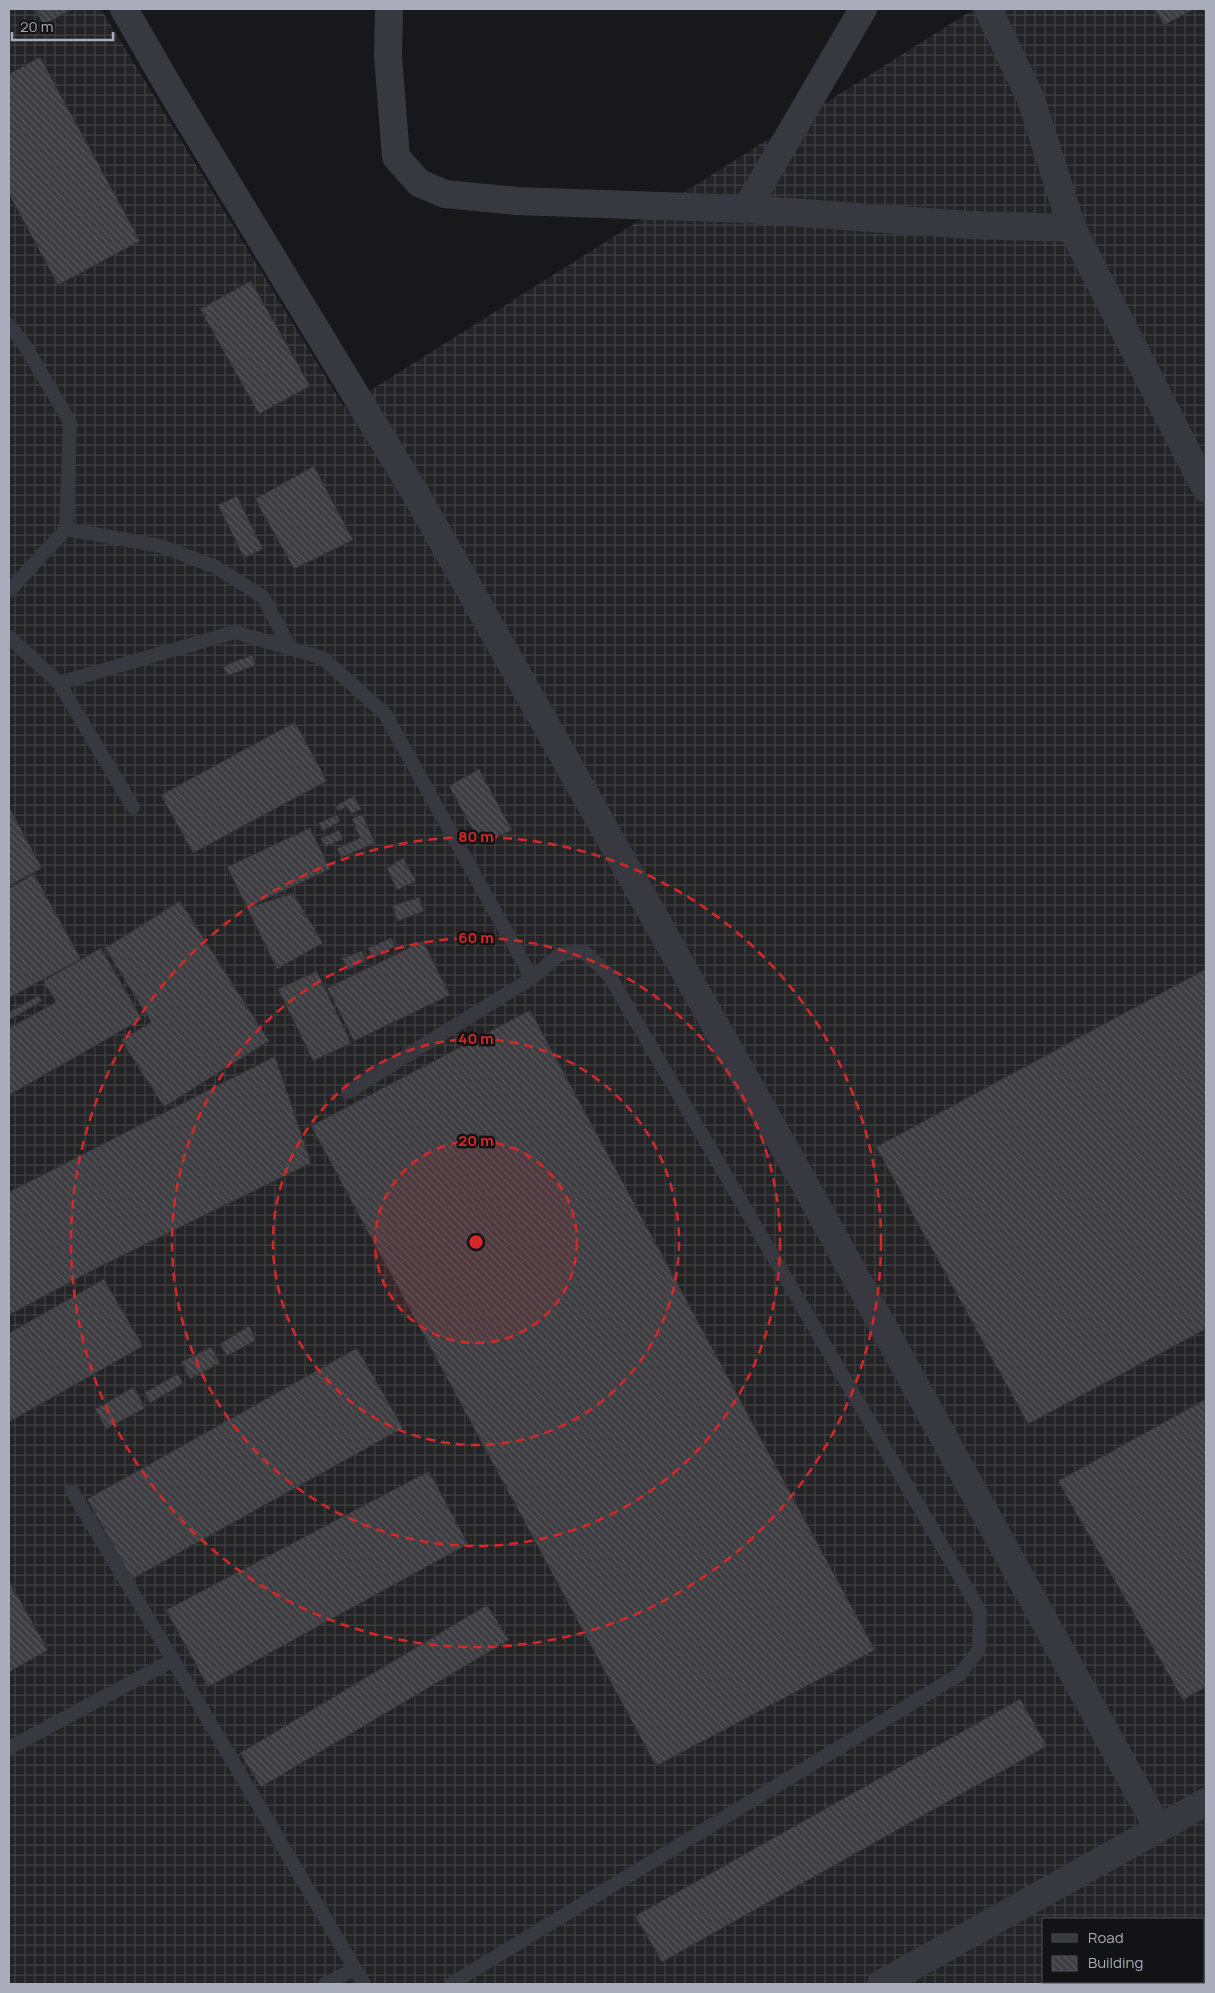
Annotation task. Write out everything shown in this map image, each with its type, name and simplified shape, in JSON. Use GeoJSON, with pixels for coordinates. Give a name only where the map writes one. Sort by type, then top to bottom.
{"type":"FeatureCollection","features":[{"type":"Feature","properties":{"kind":"street"},"geometry":{"type":"LineString","coordinates":[[124,9],[173,94],[418,496],[803,1181],[1158,1828]]}},
{"type":"Feature","properties":{"kind":"street"},"geometry":{"type":"LineString","coordinates":[[389,9],[388,56],[396,157],[419,183],[445,194],[517,201],[746,209],[969,225],[1072,228]]}},
{"type":"Feature","properties":{"kind":"street"},"geometry":{"type":"LineString","coordinates":[[746,209],[863,9]]}},
{"type":"Feature","properties":{"kind":"street"},"geometry":{"type":"LineString","coordinates":[[988,9],[1030,99],[1072,228],[1206,489]]}},
{"type":"Feature","properties":{"kind":"street"},"geometry":{"type":"LineString","coordinates":[[880,1984],[1206,1802]]}},
{"type":"Feature","properties":{"kind":"lane"},"geometry":{"type":"LineString","coordinates":[[9,325],[24,344],[70,422],[66,529],[9,591]]}},
{"type":"Feature","properties":{"kind":"lane"},"geometry":{"type":"LineString","coordinates":[[66,529],[161,546],[216,568],[263,597],[290,648]]}},
{"type":"Feature","properties":{"kind":"lane"},"geometry":{"type":"LineString","coordinates":[[59,682],[236,632],[323,658],[385,714],[532,978]]}},
{"type":"Feature","properties":{"kind":"lane"},"geometry":{"type":"LineString","coordinates":[[9,637],[59,682],[133,808]]}},
{"type":"Feature","properties":{"kind":"lane"},"geometry":{"type":"LineString","coordinates":[[348,1092],[532,978],[560,954],[584,952],[609,975],[980,1610],[980,1650],[960,1674],[451,1984]]}},
{"type":"Feature","properties":{"kind":"lane"},"geometry":{"type":"LineString","coordinates":[[72,1491],[364,1984]]}},
{"type":"Feature","properties":{"kind":"lane"},"geometry":{"type":"LineString","coordinates":[[9,1748],[173,1660]]}},
{"type":"Feature","properties":{"kind":"lane"},"geometry":{"type":"LineString","coordinates":[[325,1984],[355,1969]]}},
{"type":"Feature","properties":{"kind":"shaded area"},"geometry":{"type":"Polygon","coordinates":[[[9,9],[101,9],[344,407],[974,9],[1206,9],[1206,1984],[9,1984],[9,9]]]}},
{"type":"Feature","properties":{"kind":"building"},"geometry":{"type":"Polygon","coordinates":[[[34,9],[72,9],[44,25],[34,9]]]}},
{"type":"Feature","properties":{"kind":"building"},"geometry":{"type":"Polygon","coordinates":[[[1155,9],[1194,9],[1164,25],[1155,9]]]}},
{"type":"Feature","properties":{"kind":"building"},"geometry":{"type":"Polygon","coordinates":[[[40,57],[140,241],[58,285],[9,194],[9,74],[40,57]]]}},
{"type":"Feature","properties":{"kind":"building"},"geometry":{"type":"Polygon","coordinates":[[[251,281],[310,386],[259,414],[200,309],[251,281]]]}},
{"type":"Feature","properties":{"kind":"building"},"geometry":{"type":"Polygon","coordinates":[[[314,466],[353,540],[294,569],[255,499],[314,466]]]}},
{"type":"Feature","properties":{"kind":"building"},"geometry":{"type":"Polygon","coordinates":[[[237,496],[263,549],[244,558],[218,505],[237,496]]]}},
{"type":"Feature","properties":{"kind":"building"},"geometry":{"type":"Polygon","coordinates":[[[252,655],[256,665],[227,676],[223,666],[252,655]]]}},
{"type":"Feature","properties":{"kind":"building"},"geometry":{"type":"Polygon","coordinates":[[[295,722],[327,781],[193,853],[161,795],[295,722]]]}},
{"type":"Feature","properties":{"kind":"building"},"geometry":{"type":"Polygon","coordinates":[[[479,769],[512,830],[481,845],[449,786],[479,769]]]}},
{"type":"Feature","properties":{"kind":"building"},"geometry":{"type":"Polygon","coordinates":[[[354,796],[361,809],[351,814],[347,807],[338,811],[335,806],[354,796]]]}},
{"type":"Feature","properties":{"kind":"building"},"geometry":{"type":"Polygon","coordinates":[[[9,807],[42,868],[9,886],[9,807]]]}},
{"type":"Feature","properties":{"kind":"building"},"geometry":{"type":"Polygon","coordinates":[[[362,814],[375,843],[341,858],[337,848],[360,838],[352,819],[362,814]]]}},
{"type":"Feature","properties":{"kind":"building"},"geometry":{"type":"Polygon","coordinates":[[[337,815],[340,822],[322,831],[319,823],[337,815]]]}},
{"type":"Feature","properties":{"kind":"building"},"geometry":{"type":"Polygon","coordinates":[[[310,828],[330,869],[247,908],[227,867],[310,828]]]}},
{"type":"Feature","properties":{"kind":"building"},"geometry":{"type":"Polygon","coordinates":[[[339,830],[343,839],[325,847],[321,838],[339,830]]]}},
{"type":"Feature","properties":{"kind":"building"},"geometry":{"type":"Polygon","coordinates":[[[403,858],[416,881],[397,890],[387,868],[403,858]]]}},
{"type":"Feature","properties":{"kind":"building"},"geometry":{"type":"Polygon","coordinates":[[[34,874],[81,959],[9,998],[9,888],[34,874]]]}},
{"type":"Feature","properties":{"kind":"building"},"geometry":{"type":"Polygon","coordinates":[[[293,893],[323,943],[277,969],[247,908],[293,893]]]}},
{"type":"Feature","properties":{"kind":"building"},"geometry":{"type":"Polygon","coordinates":[[[419,897],[424,911],[398,921],[392,906],[419,897]]]}},
{"type":"Feature","properties":{"kind":"building"},"geometry":{"type":"Polygon","coordinates":[[[180,901],[269,1041],[164,1107],[121,1040],[151,1022],[105,948],[180,901]]]}},
{"type":"Feature","properties":{"kind":"building"},"geometry":{"type":"Polygon","coordinates":[[[391,938],[396,946],[372,958],[368,948],[391,938]]]}},
{"type":"Feature","properties":{"kind":"building"},"geometry":{"type":"Polygon","coordinates":[[[423,941],[450,995],[354,1041],[327,988],[423,941]]]}},
{"type":"Feature","properties":{"kind":"building"},"geometry":{"type":"Polygon","coordinates":[[[101,948],[142,1019],[9,1095],[9,1028],[56,1002],[43,981],[101,948]]]}},
{"type":"Feature","properties":{"kind":"building"},"geometry":{"type":"Polygon","coordinates":[[[362,951],[366,961],[347,970],[342,958],[362,951]]]}},
{"type":"Feature","properties":{"kind":"building"},"geometry":{"type":"Polygon","coordinates":[[[1206,969],[1206,1329],[1028,1424],[876,1147],[1206,969]]]}},
{"type":"Feature","properties":{"kind":"building"},"geometry":{"type":"Polygon","coordinates":[[[317,971],[351,1043],[313,1061],[278,989],[317,971]]]}},
{"type":"Feature","properties":{"kind":"building"},"geometry":{"type":"Polygon","coordinates":[[[38,996],[42,1001],[9,1020],[9,1012],[38,996]]]}},
{"type":"Feature","properties":{"kind":"building"},"geometry":{"type":"Polygon","coordinates":[[[530,1010],[875,1650],[656,1766],[311,1126],[530,1010]]]}},
{"type":"Feature","properties":{"kind":"building"},"geometry":{"type":"Polygon","coordinates":[[[275,1056],[311,1163],[101,1266],[9,1315],[9,1192],[275,1056]]]}},
{"type":"Feature","properties":{"kind":"building"},"geometry":{"type":"Polygon","coordinates":[[[104,1279],[143,1346],[9,1422],[9,1333],[104,1279]]]}},
{"type":"Feature","properties":{"kind":"building"},"geometry":{"type":"Polygon","coordinates":[[[249,1326],[256,1340],[227,1356],[220,1344],[249,1326]]]}},
{"type":"Feature","properties":{"kind":"building"},"geometry":{"type":"Polygon","coordinates":[[[211,1347],[220,1363],[190,1379],[181,1362],[211,1347]]]}},
{"type":"Feature","properties":{"kind":"building"},"geometry":{"type":"Polygon","coordinates":[[[357,1348],[403,1428],[132,1579],[87,1499],[357,1348]]]}},
{"type":"Feature","properties":{"kind":"building"},"geometry":{"type":"Polygon","coordinates":[[[178,1374],[183,1384],[150,1403],[144,1393],[178,1374]]]}},
{"type":"Feature","properties":{"kind":"building"},"geometry":{"type":"Polygon","coordinates":[[[134,1387],[145,1408],[106,1429],[95,1409],[134,1387]]]}},
{"type":"Feature","properties":{"kind":"building"},"geometry":{"type":"Polygon","coordinates":[[[1206,1399],[1206,1687],[1183,1700],[1058,1481],[1206,1399]]]}},
{"type":"Feature","properties":{"kind":"building"},"geometry":{"type":"Polygon","coordinates":[[[429,1471],[468,1544],[208,1687],[166,1610],[429,1471]]]}},
{"type":"Feature","properties":{"kind":"building"},"geometry":{"type":"Polygon","coordinates":[[[9,1581],[48,1650],[9,1672],[9,1581]]]}},
{"type":"Feature","properties":{"kind":"building"},"geometry":{"type":"Polygon","coordinates":[[[487,1605],[509,1640],[261,1787],[240,1753],[487,1605]]]}},
{"type":"Feature","properties":{"kind":"building"},"geometry":{"type":"Polygon","coordinates":[[[1020,1699],[1047,1746],[662,1962],[635,1916],[1020,1699]]]}},
{"type":"Feature","properties":{"kind":"building"},"geometry":{"type":"Polygon","coordinates":[[[1058,1983],[1114,1983],[1114,1984],[1058,1983]]]}}]}
